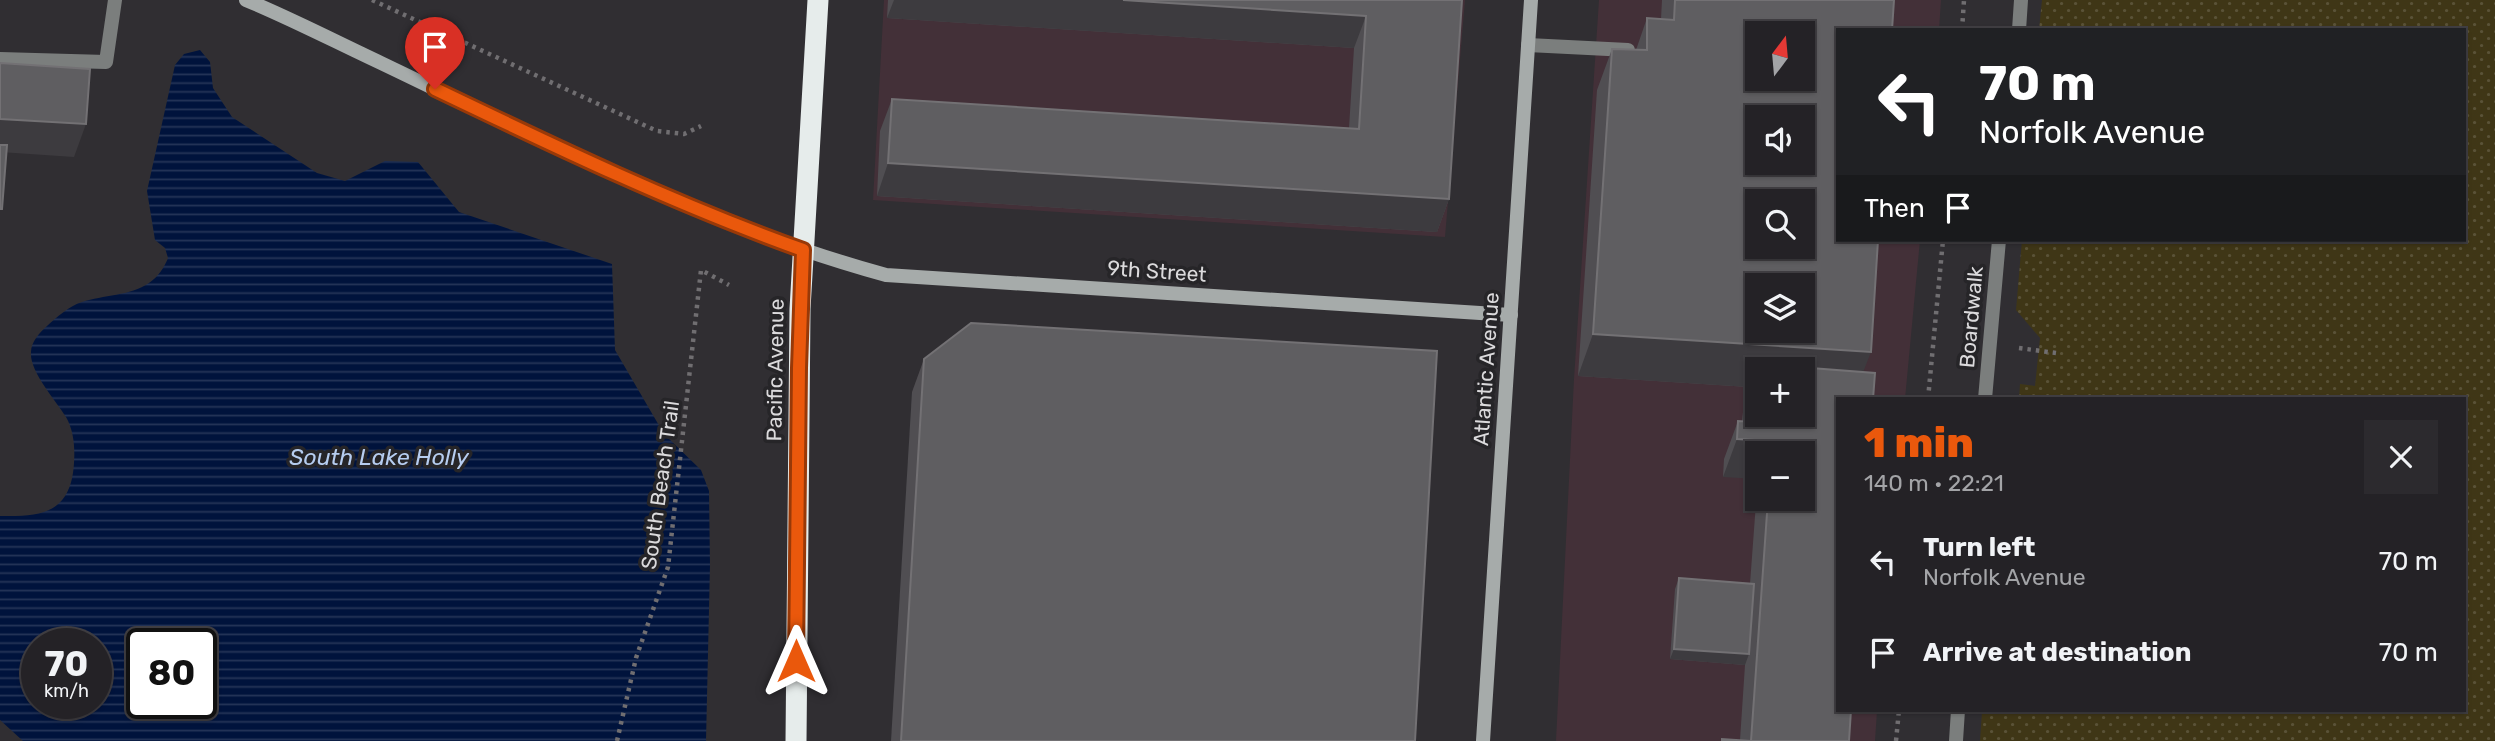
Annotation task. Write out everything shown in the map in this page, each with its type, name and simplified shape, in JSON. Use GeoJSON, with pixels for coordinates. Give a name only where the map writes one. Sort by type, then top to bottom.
{"type":"FeatureCollection","features":[{"type":"Feature","properties":{"kind":"highway","name":"Pacific Avenue"},"geometry":{"type":"LineString","coordinates":[[796,741],[799,368],[818,0]]}},
{"type":"Feature","properties":{"kind":"main road","name":"9th Street"},"geometry":{"type":"LineString","coordinates":[[246,0],[587,161],[717,218],[803,250],[886,275],[1511,314]]}},
{"type":"Feature","properties":{"kind":"main road","name":"Atlantic Avenue"},"geometry":{"type":"LineString","coordinates":[[1483,741],[1531,0]]}},
{"type":"Feature","properties":{"kind":"street"},"geometry":{"type":"LineString","coordinates":[[0,59],[106,62],[115,0]]}},
{"type":"Feature","properties":{"kind":"street"},"geometry":{"type":"LineString","coordinates":[[2019,28],[2021,0]]}},
{"type":"Feature","properties":{"kind":"street"},"geometry":{"type":"LineString","coordinates":[[1528,45],[1640,50]]}},
{"type":"Feature","properties":{"kind":"street","name":"Boardwalk"},"geometry":{"type":"LineString","coordinates":[[1985,397],[1999,242]]}},
{"type":"Feature","properties":{"kind":"street"},"geometry":{"type":"LineString","coordinates":[[1955,741],[1958,712]]}},
{"type":"Feature","properties":{"kind":"path"},"geometry":{"type":"LineString","coordinates":[[372,0],[657,131],[684,134],[701,126]]}},
{"type":"Feature","properties":{"kind":"path"},"geometry":{"type":"LineString","coordinates":[[1962,28],[1964,0]]}},
{"type":"Feature","properties":{"kind":"path"},"geometry":{"type":"LineString","coordinates":[[1928,397],[1943,242]]}},
{"type":"Feature","properties":{"kind":"path","name":"South Beach Trail"},"geometry":{"type":"LineString","coordinates":[[617,741],[636,658],[668,567],[701,270],[729,285]]}},
{"type":"Feature","properties":{"kind":"path"},"geometry":{"type":"LineString","coordinates":[[2019,348],[2056,353]]}},
{"type":"Feature","properties":{"kind":"path"},"geometry":{"type":"LineString","coordinates":[[1896,741],[1899,712]]}},
{"type":"Feature","properties":{"kind":"shaded area"},"geometry":{"type":"Polygon","coordinates":[[[884,0],[1465,0],[1445,237],[873,200],[884,0]]]}},
{"type":"Feature","properties":{"kind":"shaded area"},"geometry":{"type":"Polygon","coordinates":[[[1599,0],[1941,0],[1939,28],[1836,28],[1836,242],[1920,242],[1905,397],[1836,397],[1836,712],[1877,712],[1875,741],[1556,741],[1574,379],[1599,0]]]}},
{"type":"Feature","properties":{"kind":"sand"},"geometry":{"type":"Polygon","coordinates":[[[2042,0],[2495,0],[2495,741],[1980,741],[1982,712],[2466,712],[2466,397],[2019,397],[2020,384],[2035,386],[2040,338],[2016,310],[2022,242],[2466,242],[2466,28],[2039,28],[2042,0]]]}},
{"type":"Feature","properties":{"kind":"water","name":"South Lake Holly"},"geometry":{"type":"Polygon","coordinates":[[[200,50],[210,62],[213,88],[232,117],[317,173],[345,181],[385,161],[418,162],[459,212],[612,264],[615,350],[664,434],[701,470],[709,491],[706,741],[23,741],[0,720],[0,516],[29,515],[52,509],[67,493],[74,463],[71,428],[34,368],[31,348],[42,331],[68,309],[82,302],[142,287],[155,278],[165,265],[168,258],[165,248],[155,240],[147,191],[175,65],[184,54],[200,50]]]}},
{"type":"Feature","properties":{"kind":"building"},"geometry":{"type":"Polygon","coordinates":[[[1123,0],[1462,0],[1449,199],[888,163],[892,99],[1359,129],[1366,16],[1123,0]]]}},
{"type":"Feature","properties":{"kind":"building"},"geometry":{"type":"Polygon","coordinates":[[[1675,0],[1894,0],[1892,28],[1836,28],[1836,242],[1878,242],[1871,352],[1593,334],[1612,49],[1647,50],[1647,18],[1674,20],[1675,0]]]}},
{"type":"Feature","properties":{"kind":"building"},"geometry":{"type":"Polygon","coordinates":[[[0,63],[90,69],[86,124],[0,119],[0,63]]]}},
{"type":"Feature","properties":{"kind":"building"},"geometry":{"type":"Polygon","coordinates":[[[0,145],[7,145],[2,209],[0,209],[0,145]]]}},
{"type":"Feature","properties":{"kind":"building"},"geometry":{"type":"Polygon","coordinates":[[[971,323],[1437,351],[1415,741],[901,741],[924,359],[971,323]]]}},
{"type":"Feature","properties":{"kind":"building"},"geometry":{"type":"Polygon","coordinates":[[[1815,368],[1875,373],[1873,397],[1836,397],[1836,712],[1851,712],[1849,741],[1751,741],[1767,511],[1815,511],[1815,441],[1737,439],[1738,421],[1745,421],[1745,427],[1815,427],[1815,368]]]}},
{"type":"Feature","properties":{"kind":"building"},"geometry":{"type":"Polygon","coordinates":[[[1679,578],[1754,584],[1749,654],[1674,649],[1679,578]]]}},
{"type":"Feature","properties":{"kind":"route"},"geometry":{"type":"LineString","coordinates":[[435,89],[587,161],[717,218],[803,250],[796,661]]}}]}
